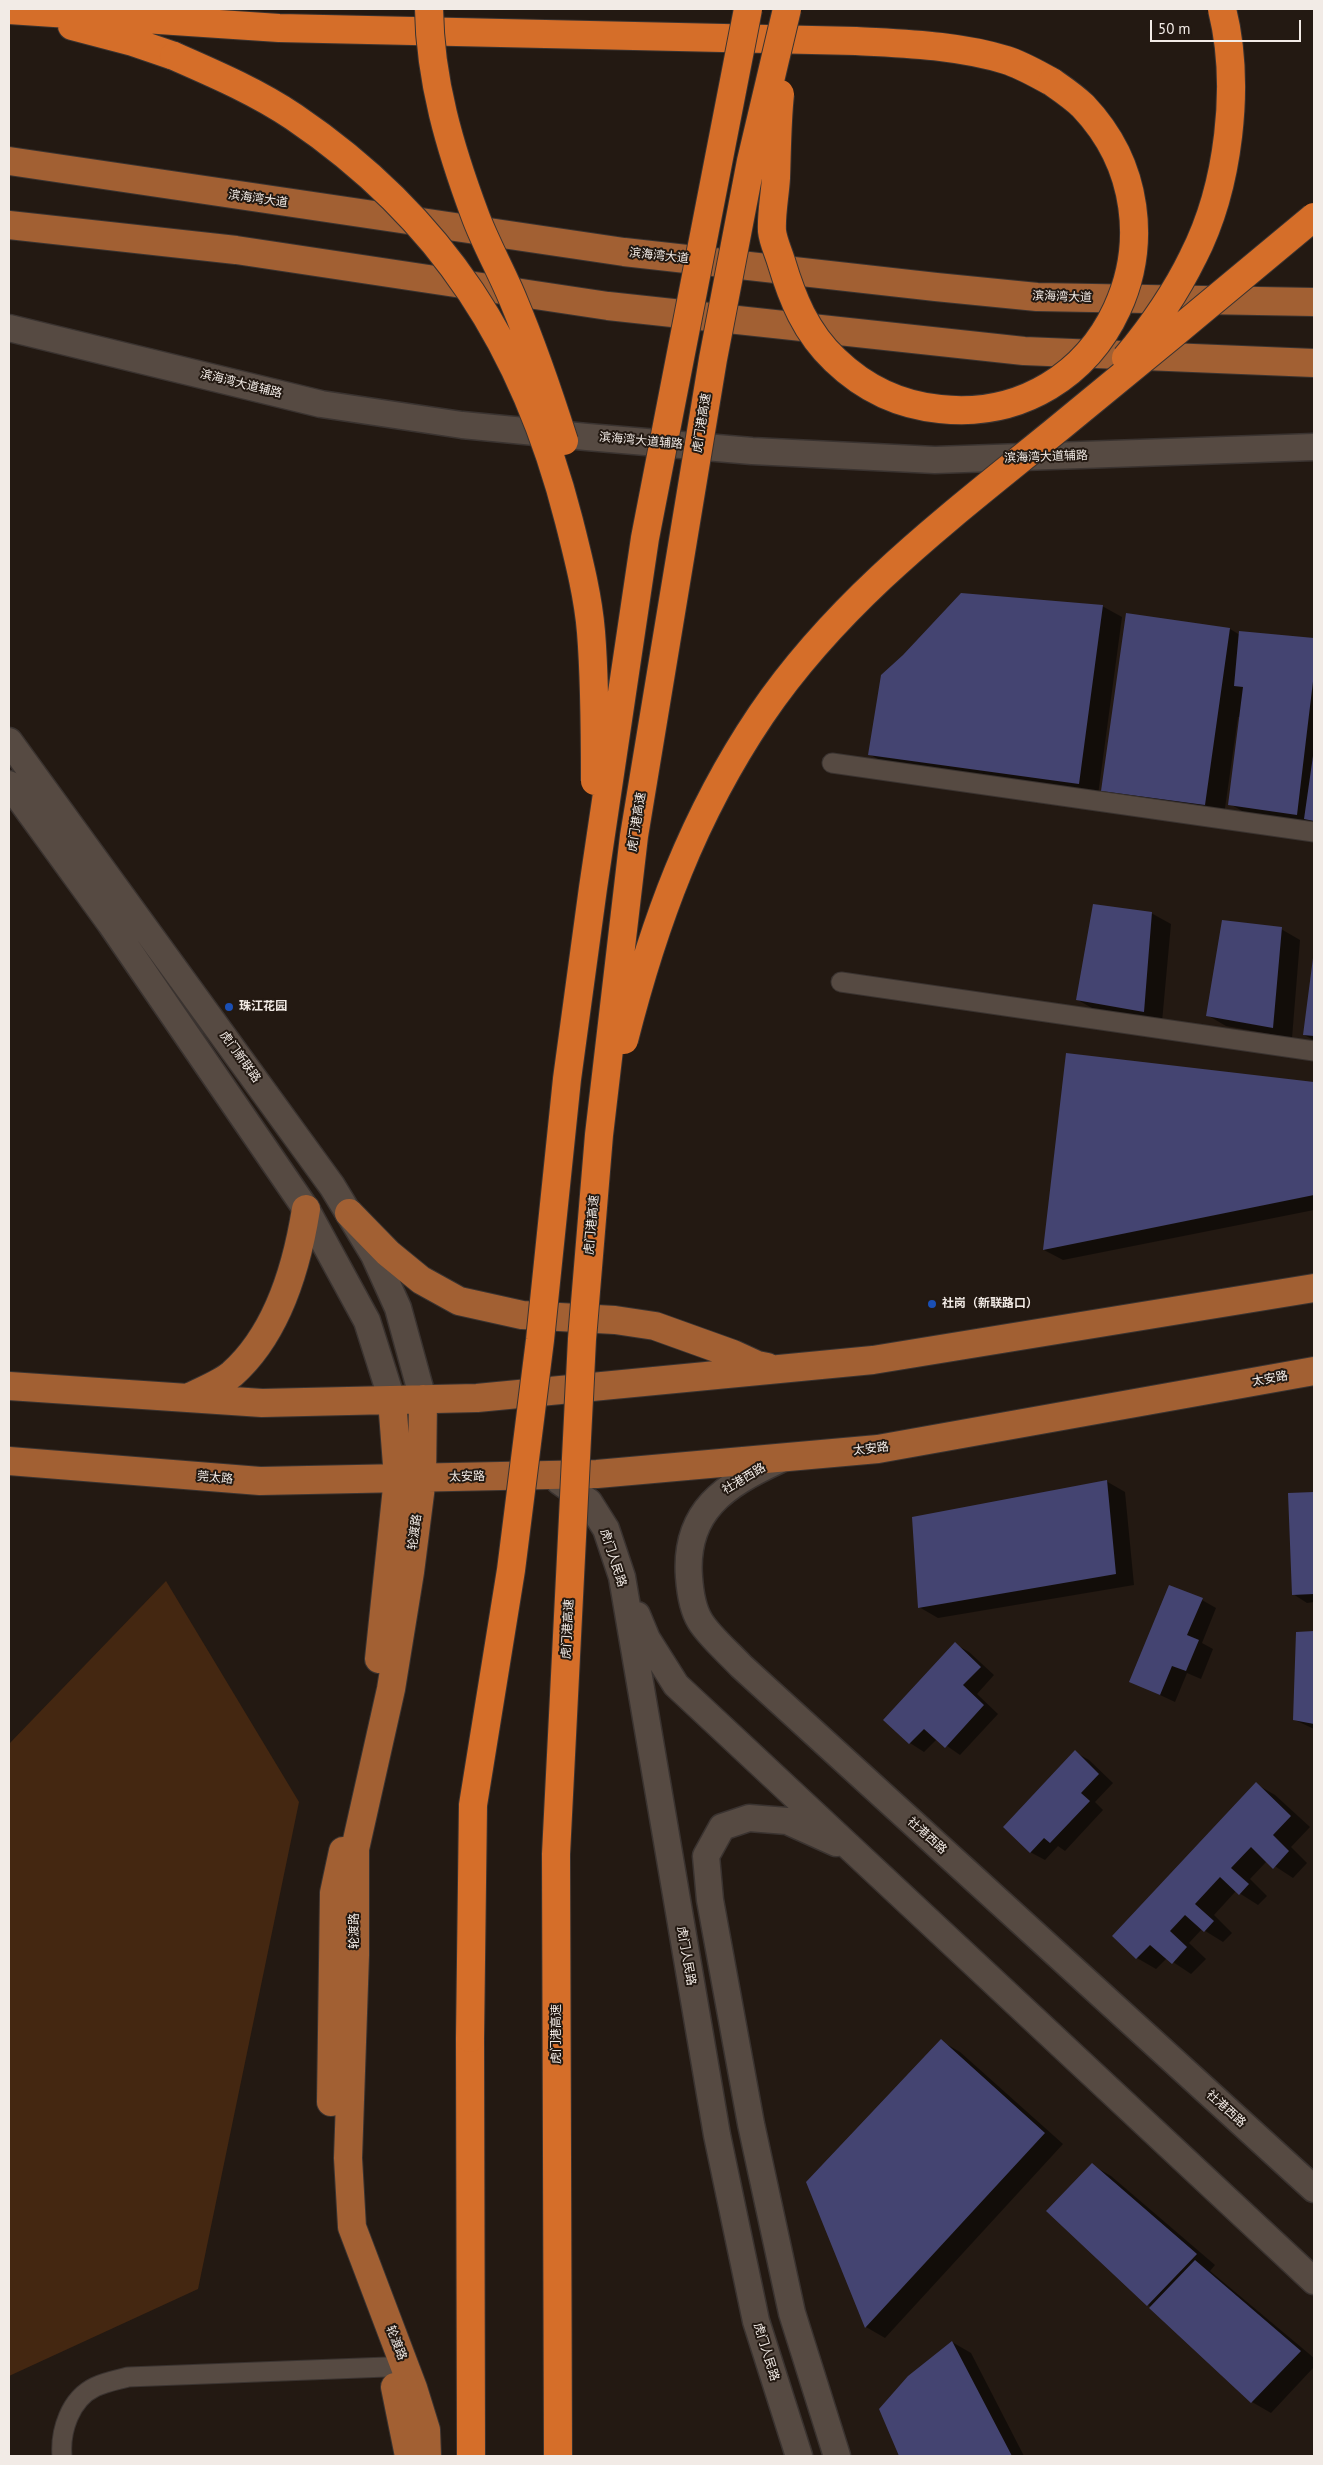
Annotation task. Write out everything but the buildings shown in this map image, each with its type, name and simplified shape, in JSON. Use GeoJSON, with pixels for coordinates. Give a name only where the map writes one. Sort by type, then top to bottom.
{"type":"FeatureCollection","features":[{"type":"Feature","properties":{"kind":"highway"},"geometry":{"type":"LineString","coordinates":[[429,9],[434,76],[442,114],[476,216],[514,301],[549,392],[574,472],[587,554],[591,631],[595,745],[593,888]]}},
{"type":"Feature","properties":{"kind":"highway"},"geometry":{"type":"LineString","coordinates":[[471,2456],[470,2038],[473,1804],[511,1570],[540,1340],[567,1080],[593,888],[645,538],[748,9]]}},
{"type":"Feature","properties":{"kind":"highway"},"geometry":{"type":"LineString","coordinates":[[9,12],[279,28],[856,41],[921,45],[971,51],[1008,61],[1052,82],[1082,105],[1106,134],[1124,168],[1134,205],[1135,244],[1128,282],[1118,308],[1092,349],[1064,375],[1032,395],[995,407],[967,410],[919,407],[883,395],[850,375],[823,349],[801,317],[787,282],[772,232],[779,104],[788,9]]}},
{"type":"Feature","properties":{"kind":"highway","name":"虎门港高速"},"geometry":{"type":"LineString","coordinates":[[558,2456],[556,1854],[582,1339],[599,1135],[634,836],[711,369],[751,160],[788,9]]}},
{"type":"Feature","properties":{"kind":"highway"},"geometry":{"type":"LineString","coordinates":[[1079,412],[1128,356],[1165,309],[1194,256],[1216,200],[1228,140],[1231,80],[1222,9]]}},
{"type":"Feature","properties":{"kind":"highway"},"geometry":{"type":"LineString","coordinates":[[9,12],[88,30],[174,56],[235,83],[293,116],[347,156],[397,201],[441,251],[480,305],[514,364],[540,425],[561,489],[575,545],[591,631]]}},
{"type":"Feature","properties":{"kind":"highway"},"geometry":{"type":"LineString","coordinates":[[599,1135],[647,953],[677,870],[715,790],[761,715],[815,645],[875,580],[1314,217]]}},
{"type":"Feature","properties":{"kind":"main road","name":"滨海湾大道"},"geometry":{"type":"LineString","coordinates":[[9,161],[263,200],[674,258],[936,287],[1037,296],[1314,302]]}},
{"type":"Feature","properties":{"kind":"main road"},"geometry":{"type":"LineString","coordinates":[[9,225],[236,250],[608,306],[1024,351],[1314,363]]}},
{"type":"Feature","properties":{"kind":"main road"},"geometry":{"type":"LineString","coordinates":[[188,1398],[231,1375],[264,1336],[286,1288],[300,1248],[306,1209]]}},
{"type":"Feature","properties":{"kind":"main road"},"geometry":{"type":"LineString","coordinates":[[349,1213],[388,1253],[421,1280],[459,1302],[522,1315],[615,1320],[655,1326],[733,1354],[757,1366],[778,1369]]}},
{"type":"Feature","properties":{"kind":"main road"},"geometry":{"type":"LineString","coordinates":[[9,1386],[262,1403],[477,1398],[873,1360],[1314,1288]]}},
{"type":"Feature","properties":{"kind":"main road","name":"太安路"},"geometry":{"type":"LineString","coordinates":[[410,1478],[598,1474],[878,1449],[1314,1371]]}},
{"type":"Feature","properties":{"kind":"main road","name":"轮渡路"},"geometry":{"type":"LineString","coordinates":[[409,2456],[398,2394],[338,2240],[331,2173],[334,1893],[360,1776],[423,1399]]}},
{"type":"Feature","properties":{"kind":"main road","name":"轮渡路"},"geometry":{"type":"LineString","coordinates":[[392,1400],[410,1478],[391,1689],[355,1849],[355,1955],[348,2158],[352,2227],[414,2388],[426,2430],[428,2456]]}},
{"type":"Feature","properties":{"kind":"main road","name":"莞太路"},"geometry":{"type":"LineString","coordinates":[[9,1461],[260,1481],[410,1478]]}},
{"type":"Feature","properties":{"kind":"street","name":"滨海湾大道辅路"},"geometry":{"type":"LineString","coordinates":[[9,328],[322,404],[462,425],[752,451],[944,460],[1314,447]]}},
{"type":"Feature","properties":{"kind":"street","name":"虎门新联路"},"geometry":{"type":"LineString","coordinates":[[9,741],[167,956],[332,1186],[349,1213],[374,1255],[398,1308],[423,1399]]}},
{"type":"Feature","properties":{"kind":"street"},"geometry":{"type":"LineString","coordinates":[[832,762],[1314,832]]}},
{"type":"Feature","properties":{"kind":"street"},"geometry":{"type":"LineString","coordinates":[[9,784],[110,923],[306,1209],[367,1321],[392,1400]]}},
{"type":"Feature","properties":{"kind":"street"},"geometry":{"type":"LineString","coordinates":[[841,982],[1314,1051]]}},
{"type":"Feature","properties":{"kind":"street","name":"社港西路"},"geometry":{"type":"LineString","coordinates":[[783,1458],[748,1474],[715,1496],[695,1525],[688,1558],[690,1595],[700,1621],[741,1666],[1314,2189]]}},
{"type":"Feature","properties":{"kind":"street","name":"虎门人民路"},"geometry":{"type":"LineString","coordinates":[[550,1475],[589,1502],[606,1529],[622,1577],[717,2135],[756,2321],[799,2456]]}},
{"type":"Feature","properties":{"kind":"street"},"geometry":{"type":"LineString","coordinates":[[622,1577],[647,1639],[676,1684],[1314,2281]]}},
{"type":"Feature","properties":{"kind":"street"},"geometry":{"type":"LineString","coordinates":[[837,2456],[790,2303],[751,2124],[710,1900],[706,1856],[722,1827],[749,1818],[787,1821],[832,1840],[870,1865]]}},
{"type":"Feature","properties":{"kind":"street"},"geometry":{"type":"LineString","coordinates":[[62,2456],[61,2440],[71,2408],[93,2387],[128,2376],[387,2367]]}},
{"type":"Feature","properties":{"kind":"shaded area"},"geometry":{"type":"Polygon","coordinates":[[[166,1581],[299,1802],[198,2289],[9,2376],[9,1744],[166,1581]]]}},
{"type":"Feature","properties":{"kind":"place","name":"珠江花园"},"geometry":{"type":"Point","coordinates":[229,1007]}},
{"type":"Feature","properties":{"kind":"place","name":"社岗（新联路口）"},"geometry":{"type":"Point","coordinates":[932,1304]}}]}
